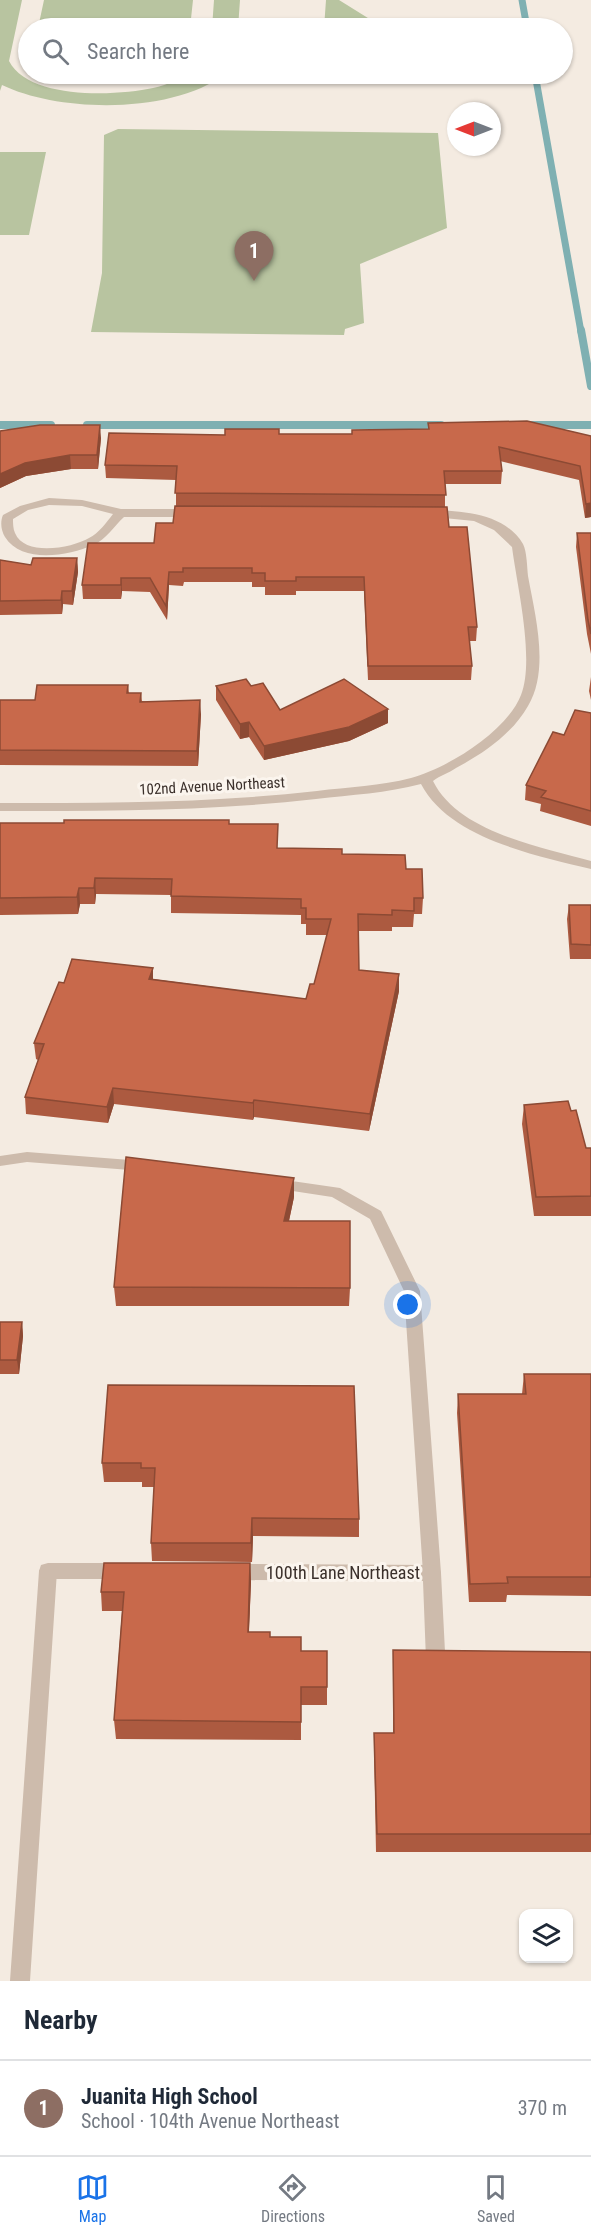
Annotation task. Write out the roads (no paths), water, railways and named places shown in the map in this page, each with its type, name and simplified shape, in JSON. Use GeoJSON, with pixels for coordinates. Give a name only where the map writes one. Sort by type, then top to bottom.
{"type":"FeatureCollection","features":[{"type":"Feature","properties":{"kind":"street"},"geometry":{"type":"LineString","coordinates":[[121,513],[93,541],[62,550],[34,550],[18,545],[10,538],[6,529],[7,517],[24,508],[49,501],[82,503],[121,513],[204,513]]}},
{"type":"Feature","properties":{"kind":"street","name":"102nd Avenue Northeast"},"geometry":{"type":"LineString","coordinates":[[0,807],[166,807],[268,802],[425,778],[472,753],[513,720],[528,694],[533,667],[518,546],[506,532],[493,523],[475,517],[418,514]]}},
{"type":"Feature","properties":{"kind":"street"},"geometry":{"type":"LineString","coordinates":[[425,778],[437,800],[453,814],[477,829],[591,865]]}},
{"type":"Feature","properties":{"kind":"street"},"geometry":{"type":"LineString","coordinates":[[48,1571],[144,1572]]}},
{"type":"Feature","properties":{"kind":"street","name":"100th Lane Northeast"},"geometry":{"type":"LineString","coordinates":[[216,1572],[432,1573],[436,1660],[460,1660]]}},
{"type":"Feature","properties":{"kind":"lane"},"geometry":{"type":"LineString","coordinates":[[0,1161],[27,1157],[153,1167]]}},
{"type":"Feature","properties":{"kind":"lane"},"geometry":{"type":"LineString","coordinates":[[267,1182],[335,1192],[376,1215],[412,1291],[432,1573]]}},
{"type":"Feature","properties":{"kind":"lane"},"geometry":{"type":"LineString","coordinates":[[20,1981],[48,1571]]}},
{"type":"Feature","properties":{"kind":"waterway"},"geometry":{"type":"LineString","coordinates":[[522,0],[525,18]]}},
{"type":"Feature","properties":{"kind":"waterway"},"geometry":{"type":"LineString","coordinates":[[537,84],[581,332]]}},
{"type":"Feature","properties":{"kind":"waterway"},"geometry":{"type":"LineString","coordinates":[[581,330],[591,386]]}},
{"type":"Feature","properties":{"kind":"waterway"},"geometry":{"type":"LineString","coordinates":[[0,425],[51,425]]}},
{"type":"Feature","properties":{"kind":"waterway"},"geometry":{"type":"LineString","coordinates":[[87,425],[441,425]]}},
{"type":"Feature","properties":{"kind":"waterway"},"geometry":{"type":"LineString","coordinates":[[531,425],[591,425]]}},
{"type":"Feature","properties":{"kind":"place","name":"Juanita High School"},"geometry":{"type":"Point","coordinates":[254,281]}}]}
